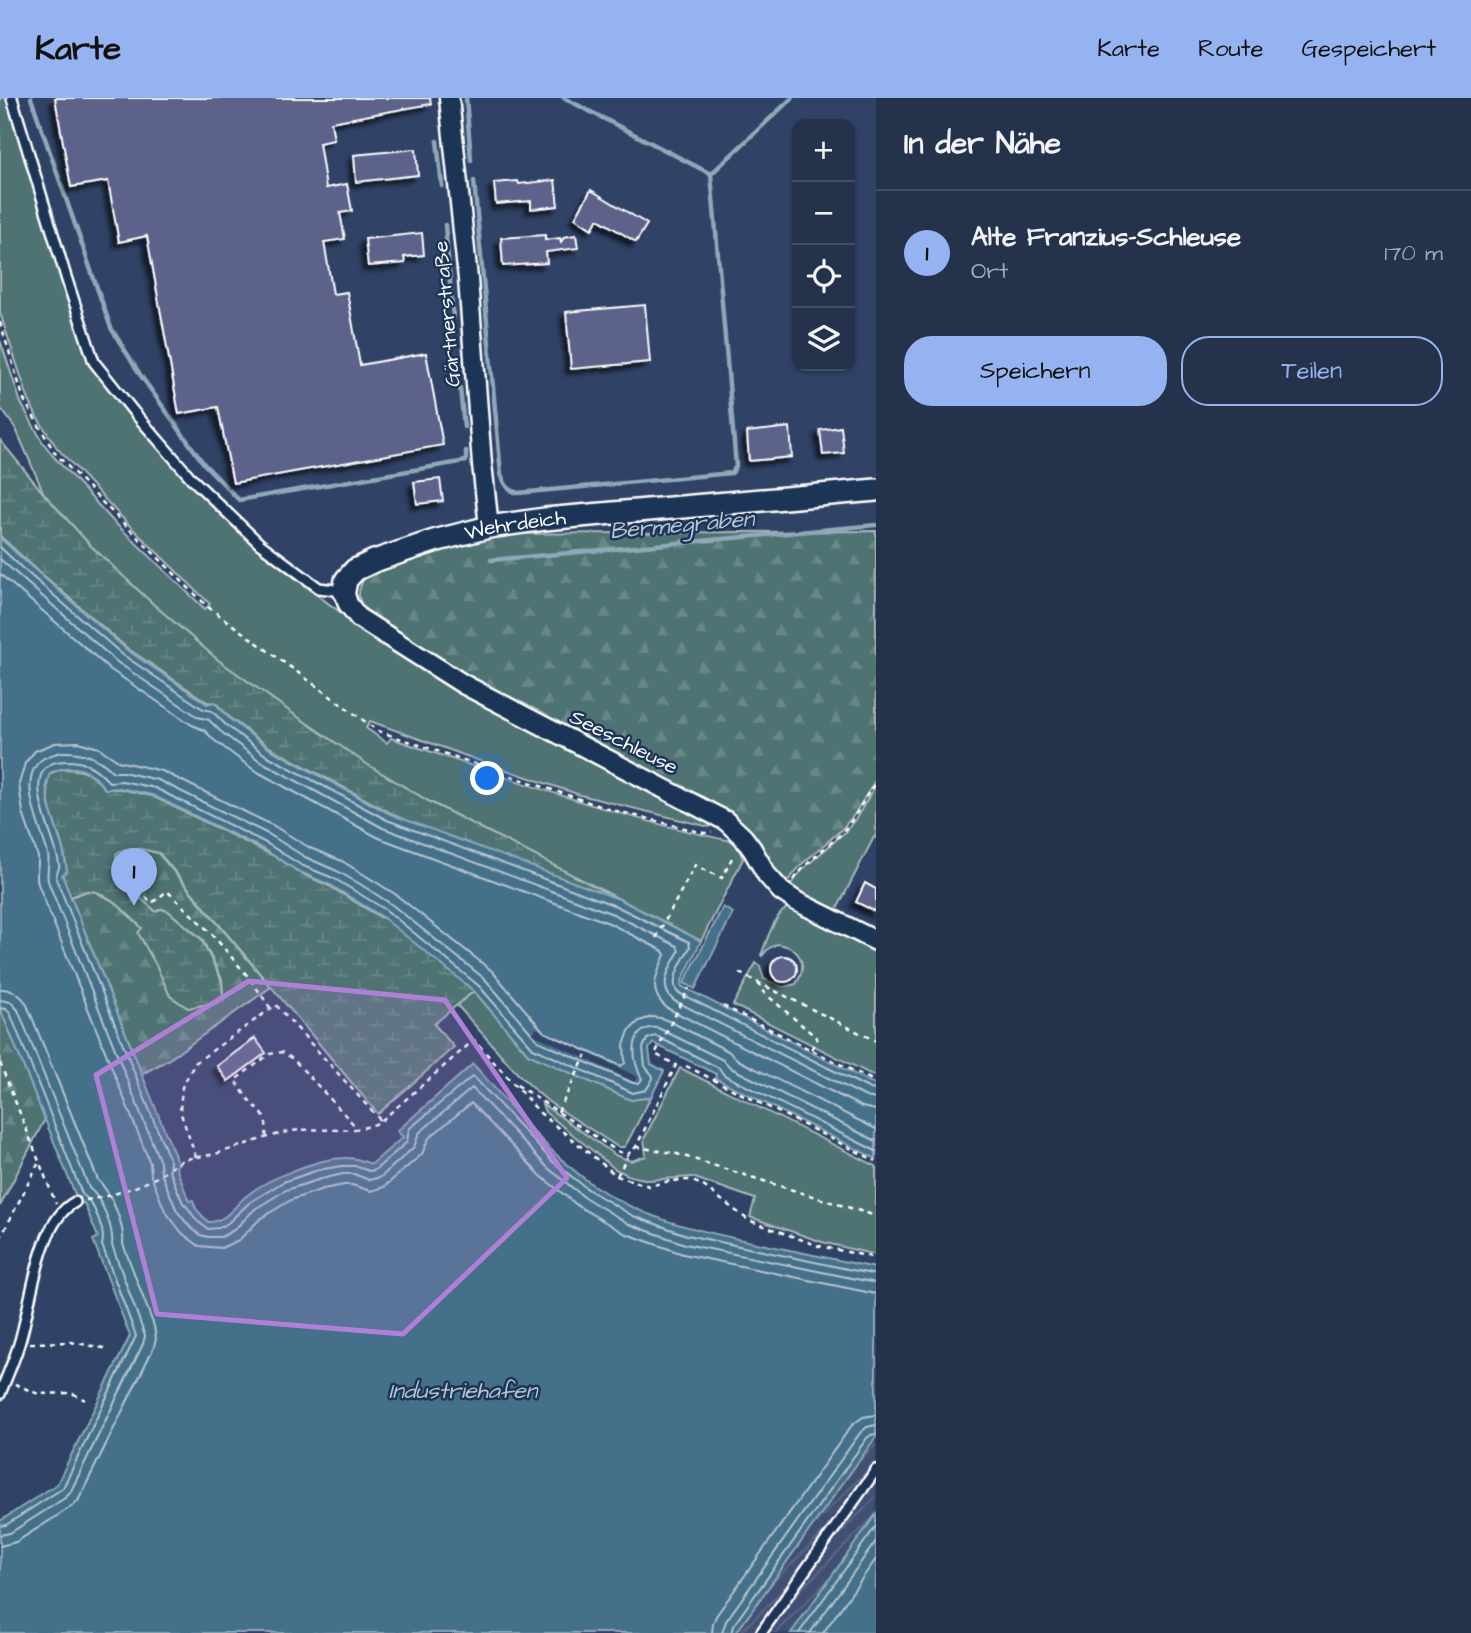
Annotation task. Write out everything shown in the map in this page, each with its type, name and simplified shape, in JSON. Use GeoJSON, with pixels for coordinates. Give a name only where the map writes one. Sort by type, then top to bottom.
{"type":"FeatureCollection","features":[{"type":"Feature","properties":{"kind":"street","name":"Gärtnerstraße"},"geometry":{"type":"LineString","coordinates":[[449,98],[468,278],[489,527]]}},
{"type":"Feature","properties":{"kind":"street","name":"Wehrdeich"},"geometry":{"type":"LineString","coordinates":[[344,591],[346,580],[355,570],[374,561],[434,541],[489,527],[545,519],[876,490]]}},
{"type":"Feature","properties":{"kind":"street","name":"Seeschleuse"},"geometry":{"type":"LineString","coordinates":[[344,591],[348,604],[359,618],[463,684],[726,821],[752,849],[767,875],[781,891],[876,942]]}},
{"type":"Feature","properties":{"kind":"lane"},"geometry":{"type":"LineString","coordinates":[[12,98],[94,362],[132,411],[192,479],[260,544],[319,588],[344,591]]}},
{"type":"Feature","properties":{"kind":"lane"},"geometry":{"type":"LineString","coordinates":[[0,1394],[20,1343],[46,1238],[59,1214],[75,1202]]}},
{"type":"Feature","properties":{"kind":"lane"},"geometry":{"type":"LineString","coordinates":[[761,1633],[876,1470]]}},
{"type":"Feature","properties":{"kind":"path"},"geometry":{"type":"LineString","coordinates":[[0,322],[24,400],[55,453],[208,607],[378,731],[609,808],[705,833],[739,833],[722,878],[695,865],[656,938]]}},
{"type":"Feature","properties":{"kind":"path"},"geometry":{"type":"LineString","coordinates":[[781,891],[842,832],[855,817],[876,782]]}},
{"type":"Feature","properties":{"kind":"path"},"geometry":{"type":"LineString","coordinates":[[143,876],[134,886],[152,903],[167,891],[211,933],[251,980],[271,1009]]}},
{"type":"Feature","properties":{"kind":"path"},"geometry":{"type":"LineString","coordinates":[[739,973],[876,1041]]}},
{"type":"Feature","properties":{"kind":"path"},"geometry":{"type":"LineString","coordinates":[[758,982],[761,990],[817,1038],[811,1049]]}},
{"type":"Feature","properties":{"kind":"path"},"geometry":{"type":"LineString","coordinates":[[617,1176],[627,1156],[636,1147],[676,1065],[655,1054],[689,988]]}},
{"type":"Feature","properties":{"kind":"path"},"geometry":{"type":"LineString","coordinates":[[196,1157],[180,1111],[182,1087],[195,1063],[276,1005],[381,1121]]}},
{"type":"Feature","properties":{"kind":"path"},"geometry":{"type":"LineString","coordinates":[[723,1006],[876,1082]]}},
{"type":"Feature","properties":{"kind":"path"},"geometry":{"type":"LineString","coordinates":[[75,1202],[103,1198],[156,1177],[182,1161],[266,1137],[291,1131],[371,1127],[474,1040],[544,1117],[617,1176],[649,1186],[690,1180],[702,1185],[748,1220],[819,1245],[876,1258]]}},
{"type":"Feature","properties":{"kind":"path"},"geometry":{"type":"LineString","coordinates":[[266,1137],[267,1126],[260,1109],[234,1080],[270,1054],[282,1052],[294,1060],[358,1129]]}},
{"type":"Feature","properties":{"kind":"path"},"geometry":{"type":"LineString","coordinates":[[558,1112],[586,1055]]}},
{"type":"Feature","properties":{"kind":"path"},"geometry":{"type":"LineString","coordinates":[[0,1063],[59,1214]]}},
{"type":"Feature","properties":{"kind":"path"},"geometry":{"type":"LineString","coordinates":[[685,1066],[876,1161]]}},
{"type":"Feature","properties":{"kind":"path"},"geometry":{"type":"LineString","coordinates":[[512,1081],[627,1156]]}},
{"type":"Feature","properties":{"kind":"path"},"geometry":{"type":"LineString","coordinates":[[636,1147],[674,1153],[876,1216]]}},
{"type":"Feature","properties":{"kind":"path"},"geometry":{"type":"LineString","coordinates":[[0,1239],[39,1162]]}},
{"type":"Feature","properties":{"kind":"path"},"geometry":{"type":"LineString","coordinates":[[20,1343],[71,1342],[109,1349]]}},
{"type":"Feature","properties":{"kind":"path"},"geometry":{"type":"LineString","coordinates":[[6,1379],[38,1394],[72,1393],[85,1400]]}},
{"type":"Feature","properties":{"kind":"highlighted area"},"geometry":{"type":"Polygon","coordinates":[[[249,981],[445,1000],[567,1178],[403,1334],[157,1314],[96,1075],[249,981]]]}},
{"type":"Feature","properties":{"kind":"shaded area"},"geometry":{"type":"Polygon","coordinates":[[[876,1437],[876,1633],[736,1633],[876,1437]]]}},
{"type":"Feature","properties":{"kind":"green space"},"geometry":{"type":"Polygon","coordinates":[[[0,98],[7,98],[90,359],[105,383],[210,502],[269,557],[359,626],[713,822],[709,827],[580,795],[370,721],[366,728],[387,743],[391,738],[605,809],[736,842],[743,859],[701,941],[430,802],[368,765],[218,660],[91,546],[44,494],[16,429],[0,407],[0,340],[21,403],[54,457],[113,521],[205,609],[210,604],[128,524],[57,448],[28,398],[0,313],[0,98]]]}},
{"type":"Feature","properties":{"kind":"green space"},"geometry":{"type":"Polygon","coordinates":[[[0,440],[91,546],[153,604],[218,660],[292,713],[368,765],[430,802],[701,941],[511,878],[269,747],[230,718],[216,703],[207,702],[127,648],[0,536],[0,440]]]}},
{"type":"Feature","properties":{"kind":"green space"},"geometry":{"type":"Polygon","coordinates":[[[876,531],[876,779],[854,815],[801,865],[789,880],[777,872],[727,812],[467,679],[370,618],[359,597],[366,575],[488,534],[876,531]]]}},
{"type":"Feature","properties":{"kind":"green space"},"geometry":{"type":"Polygon","coordinates":[[[61,769],[86,773],[105,789],[120,789],[152,796],[280,859],[298,872],[329,886],[380,917],[416,929],[631,1100],[528,1054],[474,991],[434,1024],[454,1047],[378,1114],[159,853],[137,848],[121,851],[116,854],[116,862],[124,868],[131,888],[156,912],[160,909],[168,911],[201,939],[221,979],[223,994],[217,1002],[188,1008],[170,996],[138,933],[142,928],[124,910],[95,892],[87,891],[71,897],[62,874],[67,871],[65,857],[47,793],[49,774],[61,769]]]}},
{"type":"Feature","properties":{"kind":"green space"},"geometry":{"type":"Polygon","coordinates":[[[876,784],[876,838],[874,837],[835,913],[787,889],[803,869],[845,832],[876,784]]]}},
{"type":"Feature","properties":{"kind":"green space"},"geometry":{"type":"Polygon","coordinates":[[[123,848],[158,853],[271,987],[168,1060],[142,1074],[71,897],[87,891],[96,892],[115,902],[142,928],[170,996],[188,1008],[217,1003],[223,993],[222,979],[202,939],[168,911],[160,909],[156,912],[131,888],[124,868],[116,862],[116,854],[123,848]]]}},
{"type":"Feature","properties":{"kind":"green space"},"geometry":{"type":"Polygon","coordinates":[[[790,907],[876,950],[876,1077],[733,1005],[756,963],[760,966],[764,979],[783,987],[796,984],[802,970],[797,953],[777,944],[761,955],[776,920],[790,907]]]}},
{"type":"Feature","properties":{"kind":"green space"},"geometry":{"type":"Polygon","coordinates":[[[474,991],[528,1054],[631,1100],[651,1097],[624,1147],[618,1147],[550,1103],[517,1073],[457,1005],[474,991]]]}},
{"type":"Feature","properties":{"kind":"green space"},"geometry":{"type":"Polygon","coordinates":[[[0,1008],[45,1119],[0,1206],[0,1008]]]}},
{"type":"Feature","properties":{"kind":"green space"},"geometry":{"type":"Polygon","coordinates":[[[680,1068],[876,1166],[876,1255],[822,1242],[750,1217],[755,1199],[692,1177],[649,1180],[630,1176],[615,1169],[545,1112],[542,1104],[617,1156],[631,1161],[646,1156],[644,1139],[680,1068]]]}},
{"type":"Feature","properties":{"kind":"water","name":"Industriehafen"},"geometry":{"type":"Polygon","coordinates":[[[0,538],[127,650],[207,704],[214,702],[230,719],[268,748],[390,814],[619,899],[701,941],[681,986],[876,1085],[876,1159],[715,1078],[716,1074],[653,1043],[649,1049],[651,1064],[664,1071],[651,1097],[631,1100],[528,1054],[474,991],[381,916],[330,885],[152,795],[120,788],[105,789],[88,772],[81,769],[66,768],[50,773],[46,784],[49,806],[67,871],[62,875],[178,1164],[176,1167],[189,1201],[193,1200],[196,1209],[208,1222],[224,1217],[244,1198],[266,1183],[297,1169],[344,1158],[372,1164],[403,1137],[397,1131],[473,1064],[560,1158],[612,1197],[672,1222],[876,1268],[876,1437],[736,1633],[0,1633],[0,1521],[57,1484],[130,1336],[93,1240],[98,1237],[84,1203],[79,1204],[0,1008],[0,538]]]}},
{"type":"Feature","properties":{"kind":"water"},"geometry":{"type":"Polygon","coordinates":[[[723,907],[733,913],[695,989],[684,983],[723,907]]]}},
{"type":"Feature","properties":{"kind":"water"},"geometry":{"type":"Polygon","coordinates":[[[876,1514],[876,1633],[791,1633],[876,1514]]]}},
{"type":"Feature","properties":{"kind":"pier"},"geometry":{"type":"Polygon","coordinates":[[[536,1028],[638,1077],[635,1082],[533,1034],[536,1028]]]}},
{"type":"Feature","properties":{"kind":"building"},"geometry":{"type":"Polygon","coordinates":[[[55,98],[430,98],[431,104],[331,122],[334,140],[319,143],[326,188],[347,184],[352,211],[340,213],[345,239],[324,242],[333,294],[347,292],[360,365],[426,353],[443,445],[233,483],[218,407],[179,414],[147,236],[119,242],[108,181],[71,187],[55,98]]]}},
{"type":"Feature","properties":{"kind":"building"},"geometry":{"type":"Polygon","coordinates":[[[416,149],[418,175],[356,182],[354,155],[416,149]]]}},
{"type":"Feature","properties":{"kind":"building"},"geometry":{"type":"Polygon","coordinates":[[[555,180],[558,206],[531,209],[531,201],[496,204],[494,183],[518,181],[519,184],[555,180]]]}},
{"type":"Feature","properties":{"kind":"building"},"geometry":{"type":"Polygon","coordinates":[[[591,190],[647,224],[636,242],[598,219],[592,229],[575,218],[591,190]]]}},
{"type":"Feature","properties":{"kind":"building"},"geometry":{"type":"Polygon","coordinates":[[[422,233],[424,255],[404,257],[405,263],[368,266],[365,239],[422,233]]]}},
{"type":"Feature","properties":{"kind":"building"},"geometry":{"type":"Polygon","coordinates":[[[545,235],[545,240],[560,238],[561,242],[564,237],[576,235],[578,248],[546,252],[547,263],[503,266],[501,238],[545,235]]]}},
{"type":"Feature","properties":{"kind":"building"},"geometry":{"type":"Polygon","coordinates":[[[645,305],[650,362],[571,369],[566,312],[645,305]]]}},
{"type":"Feature","properties":{"kind":"building"},"geometry":{"type":"Polygon","coordinates":[[[790,427],[792,457],[749,461],[747,432],[790,427]]]}},
{"type":"Feature","properties":{"kind":"building"},"geometry":{"type":"Polygon","coordinates":[[[841,427],[844,453],[823,455],[820,430],[841,427]]]}},
{"type":"Feature","properties":{"kind":"building"},"geometry":{"type":"Polygon","coordinates":[[[440,479],[443,501],[417,504],[414,482],[440,479]]]}},
{"type":"Feature","properties":{"kind":"building"},"geometry":{"type":"Polygon","coordinates":[[[865,883],[876,889],[876,912],[856,902],[865,883]]]}},
{"type":"Feature","properties":{"kind":"building"},"geometry":{"type":"Polygon","coordinates":[[[784,956],[793,960],[797,969],[793,978],[784,982],[775,978],[771,969],[775,960],[784,956]]]}},
{"type":"Feature","properties":{"kind":"building"},"geometry":{"type":"Polygon","coordinates":[[[255,1038],[266,1053],[228,1081],[217,1066],[255,1038]]]}},
{"type":"Feature","properties":{"kind":"waterway"},"geometry":{"type":"LineString","coordinates":[[31,98],[111,328],[141,376],[204,464],[239,500],[466,461],[466,451]]}},
{"type":"Feature","properties":{"kind":"waterway"},"geometry":{"type":"LineString","coordinates":[[466,98],[471,160]]}},
{"type":"Feature","properties":{"kind":"waterway"},"geometry":{"type":"LineString","coordinates":[[564,98],[711,174]]}},
{"type":"Feature","properties":{"kind":"waterway"},"geometry":{"type":"LineString","coordinates":[[474,181],[501,474],[507,486],[518,493],[732,473],[736,466],[711,174],[792,98]]}},
{"type":"Feature","properties":{"kind":"waterway"},"geometry":{"type":"LineString","coordinates":[[437,141],[442,186]]}},
{"type":"Feature","properties":{"kind":"waterway"},"geometry":{"type":"LineString","coordinates":[[445,225],[453,317]]}},
{"type":"Feature","properties":{"kind":"waterway"},"geometry":{"type":"LineString","coordinates":[[460,388],[464,427]]}},
{"type":"Feature","properties":{"kind":"waterway","name":"Bermegraben"},"geometry":{"type":"LineString","coordinates":[[491,560],[876,525]]}},
{"type":"Feature","properties":{"kind":"place","name":"Alte Franzius-Schleuse"},"geometry":{"type":"Point","coordinates":[134,906]}}]}
